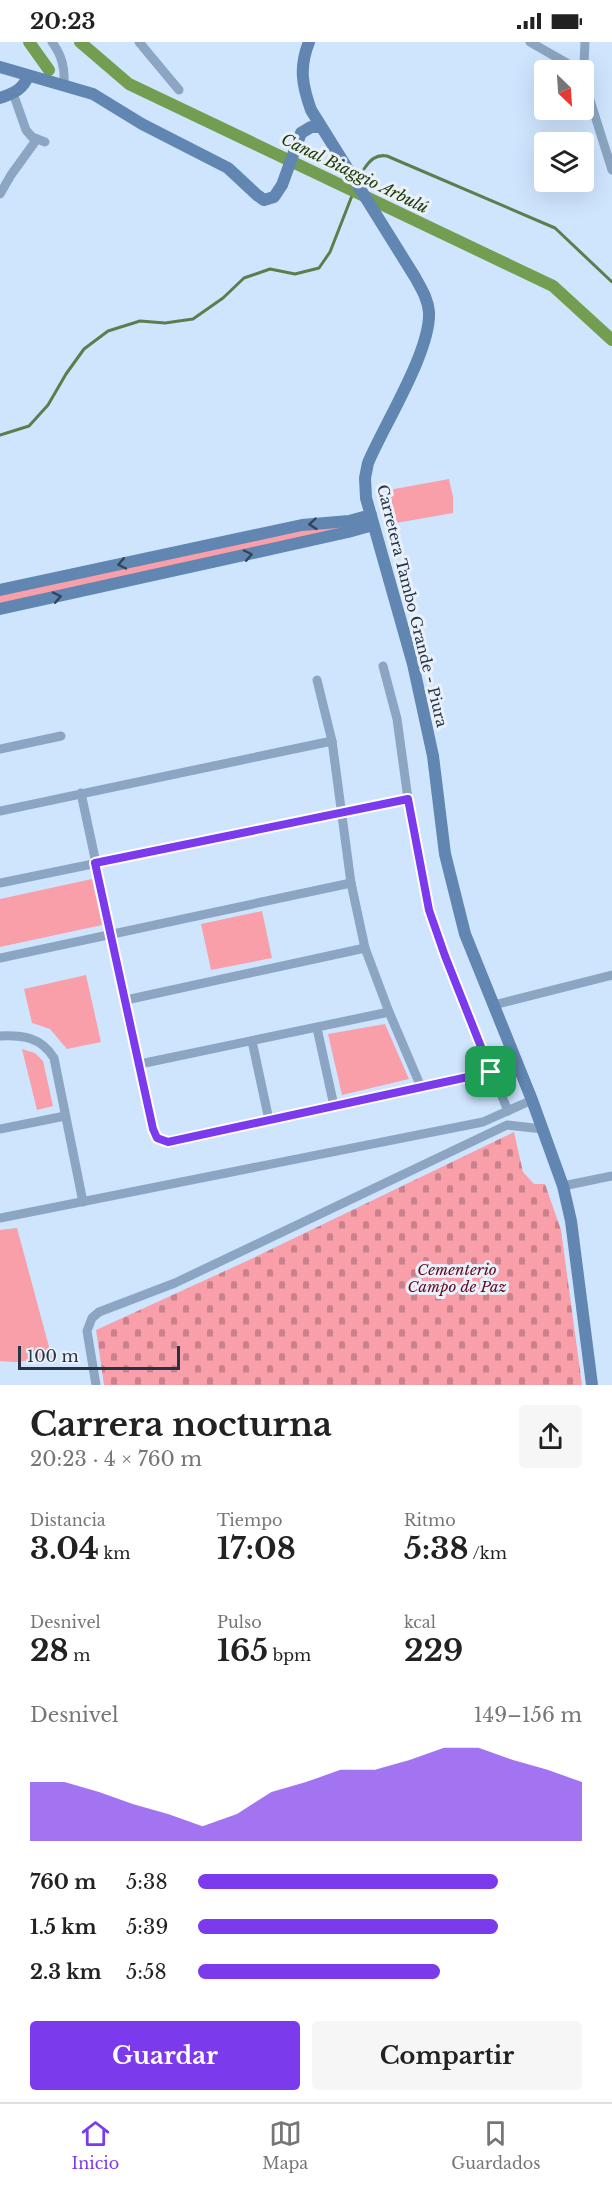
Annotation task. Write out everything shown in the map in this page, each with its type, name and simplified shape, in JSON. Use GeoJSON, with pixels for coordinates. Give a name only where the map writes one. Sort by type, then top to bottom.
{"type":"FeatureCollection","features":[{"type":"Feature","properties":{"kind":"main road","name":"Carretera Tambo Grande - Piura"},"geometry":{"type":"LineString","coordinates":[[309,42],[302,64],[302,79],[311,110],[406,261],[424,294],[429,311],[425,341],[368,464],[365,478],[366,498],[413,664],[433,756],[453,892],[472,953],[532,1100],[563,1186],[571,1221],[592,1385]]}},
{"type":"Feature","properties":{"kind":"main road"},"geometry":{"type":"LineString","coordinates":[[0,67],[93,94],[142,124],[228,168],[264,200],[274,197],[282,185],[293,149],[301,133],[311,127],[320,127]]}},
{"type":"Feature","properties":{"kind":"main road"},"geometry":{"type":"LineString","coordinates":[[0,98],[13,93],[25,84],[24,75]]}},
{"type":"Feature","properties":{"kind":"main road"},"geometry":{"type":"LineString","coordinates":[[0,590],[302,525],[372,520]]}},
{"type":"Feature","properties":{"kind":"main road"},"geometry":{"type":"LineString","coordinates":[[0,609],[348,532],[372,520]]}},
{"type":"Feature","properties":{"kind":"street"},"geometry":{"type":"LineString","coordinates":[[52,42],[65,66],[64,85]]}},
{"type":"Feature","properties":{"kind":"street"},"geometry":{"type":"LineString","coordinates":[[139,42],[179,90]]}},
{"type":"Feature","properties":{"kind":"street"},"geometry":{"type":"LineString","coordinates":[[530,42],[562,60]]}},
{"type":"Feature","properties":{"kind":"street"},"geometry":{"type":"LineString","coordinates":[[584,60],[585,42]]}},
{"type":"Feature","properties":{"kind":"street"},"geometry":{"type":"LineString","coordinates":[[0,194],[41,140],[32,137],[26,130],[13,93]]}},
{"type":"Feature","properties":{"kind":"street"},"geometry":{"type":"LineString","coordinates":[[594,113],[612,170]]}},
{"type":"Feature","properties":{"kind":"street"},"geometry":{"type":"LineString","coordinates":[[383,666],[397,718],[408,799],[429,910],[445,956],[508,1111]]}},
{"type":"Feature","properties":{"kind":"street"},"geometry":{"type":"LineString","coordinates":[[317,680],[332,741],[351,883],[365,948],[421,1087]]}},
{"type":"Feature","properties":{"kind":"street"},"geometry":{"type":"LineString","coordinates":[[0,748],[61,736]]}},
{"type":"Feature","properties":{"kind":"street"},"geometry":{"type":"LineString","coordinates":[[0,811],[332,741]]}},
{"type":"Feature","properties":{"kind":"street"},"geometry":{"type":"LineString","coordinates":[[81,793],[153,1129],[160,1140],[168,1142],[491,1072]]}},
{"type":"Feature","properties":{"kind":"street"},"geometry":{"type":"LineString","coordinates":[[0,883],[408,799]]}},
{"type":"Feature","properties":{"kind":"street"},"geometry":{"type":"LineString","coordinates":[[0,958],[351,883]]}},
{"type":"Feature","properties":{"kind":"street"},"geometry":{"type":"LineString","coordinates":[[126,1000],[365,948]]}},
{"type":"Feature","properties":{"kind":"street"},"geometry":{"type":"LineString","coordinates":[[494,1005],[612,975]]}},
{"type":"Feature","properties":{"kind":"street"},"geometry":{"type":"LineString","coordinates":[[140,1064],[389,1012]]}},
{"type":"Feature","properties":{"kind":"street"},"geometry":{"type":"LineString","coordinates":[[317,1028],[334,1106]]}},
{"type":"Feature","properties":{"kind":"street"},"geometry":{"type":"LineString","coordinates":[[0,1036],[26,1036],[37,1040],[47,1047],[54,1058],[83,1202]]}},
{"type":"Feature","properties":{"kind":"street"},"geometry":{"type":"LineString","coordinates":[[252,1041],[268,1120]]}},
{"type":"Feature","properties":{"kind":"street"},"geometry":{"type":"LineString","coordinates":[[0,1218],[483,1122],[532,1100]]}},
{"type":"Feature","properties":{"kind":"street"},"geometry":{"type":"LineString","coordinates":[[0,1129],[65,1116]]}},
{"type":"Feature","properties":{"kind":"street"},"geometry":{"type":"LineString","coordinates":[[96,1385],[87,1331],[92,1318],[99,1312],[175,1283],[507,1125],[543,1129]]}},
{"type":"Feature","properties":{"kind":"street"},"geometry":{"type":"LineString","coordinates":[[563,1186],[612,1176]]}},
{"type":"Feature","properties":{"kind":"green space"},"geometry":{"type":"Polygon","coordinates":[[[449,479],[453,497],[453,513],[396,523],[389,490],[449,479]]]}},
{"type":"Feature","properties":{"kind":"green space"},"geometry":{"type":"Polygon","coordinates":[[[348,525],[348,529],[0,604],[0,594],[301,528],[348,525]]]}},
{"type":"Feature","properties":{"kind":"green space"},"geometry":{"type":"Polygon","coordinates":[[[92,879],[102,925],[0,947],[0,899],[92,879]]]}},
{"type":"Feature","properties":{"kind":"green space"},"geometry":{"type":"Polygon","coordinates":[[[262,911],[272,958],[211,970],[201,924],[262,911]]]}},
{"type":"Feature","properties":{"kind":"green space"},"geometry":{"type":"Polygon","coordinates":[[[86,975],[101,1042],[67,1049],[50,1029],[32,1023],[24,989],[86,975]]]}},
{"type":"Feature","properties":{"kind":"green space"},"geometry":{"type":"Polygon","coordinates":[[[385,1024],[409,1079],[342,1095],[328,1034],[385,1024]]]}},
{"type":"Feature","properties":{"kind":"green space"},"geometry":{"type":"Polygon","coordinates":[[[22,1049],[35,1053],[43,1061],[53,1106],[37,1110],[22,1049]]]}},
{"type":"Feature","properties":{"kind":"green space","name":"Cementerio Campo de Paz"},"geometry":{"type":"Polygon","coordinates":[[[514,1132],[523,1172],[534,1184],[545,1184],[561,1230],[582,1385],[104,1385],[96,1330],[249,1260],[514,1132]]]}},
{"type":"Feature","properties":{"kind":"green space"},"geometry":{"type":"Polygon","coordinates":[[[17,1228],[52,1358],[15,1362],[0,1361],[0,1230],[17,1228]]]}},
{"type":"Feature","properties":{"kind":"waterway"},"geometry":{"type":"LineString","coordinates":[[29,42],[49,70]]}},
{"type":"Feature","properties":{"kind":"waterway","name":"Canal Biaggio Arbulú"},"geometry":{"type":"LineString","coordinates":[[80,42],[129,84],[553,286],[612,340]]}},
{"type":"Feature","properties":{"kind":"waterway"},"geometry":{"type":"LineString","coordinates":[[364,169],[374,158],[387,156],[555,228],[612,282]]}},
{"type":"Feature","properties":{"kind":"waterway"},"geometry":{"type":"LineString","coordinates":[[0,435],[29,426],[48,405],[84,349],[108,331],[140,321],[165,323],[193,319],[223,298],[244,278],[270,269],[295,274],[319,268],[330,252],[355,188]]}},
{"type":"Feature","properties":{"kind":"route"},"geometry":{"type":"LineString","coordinates":[[408,799],[429,910],[491,1072],[168,1142],[160,1140],[153,1129],[95,863],[408,799]]}}]}
